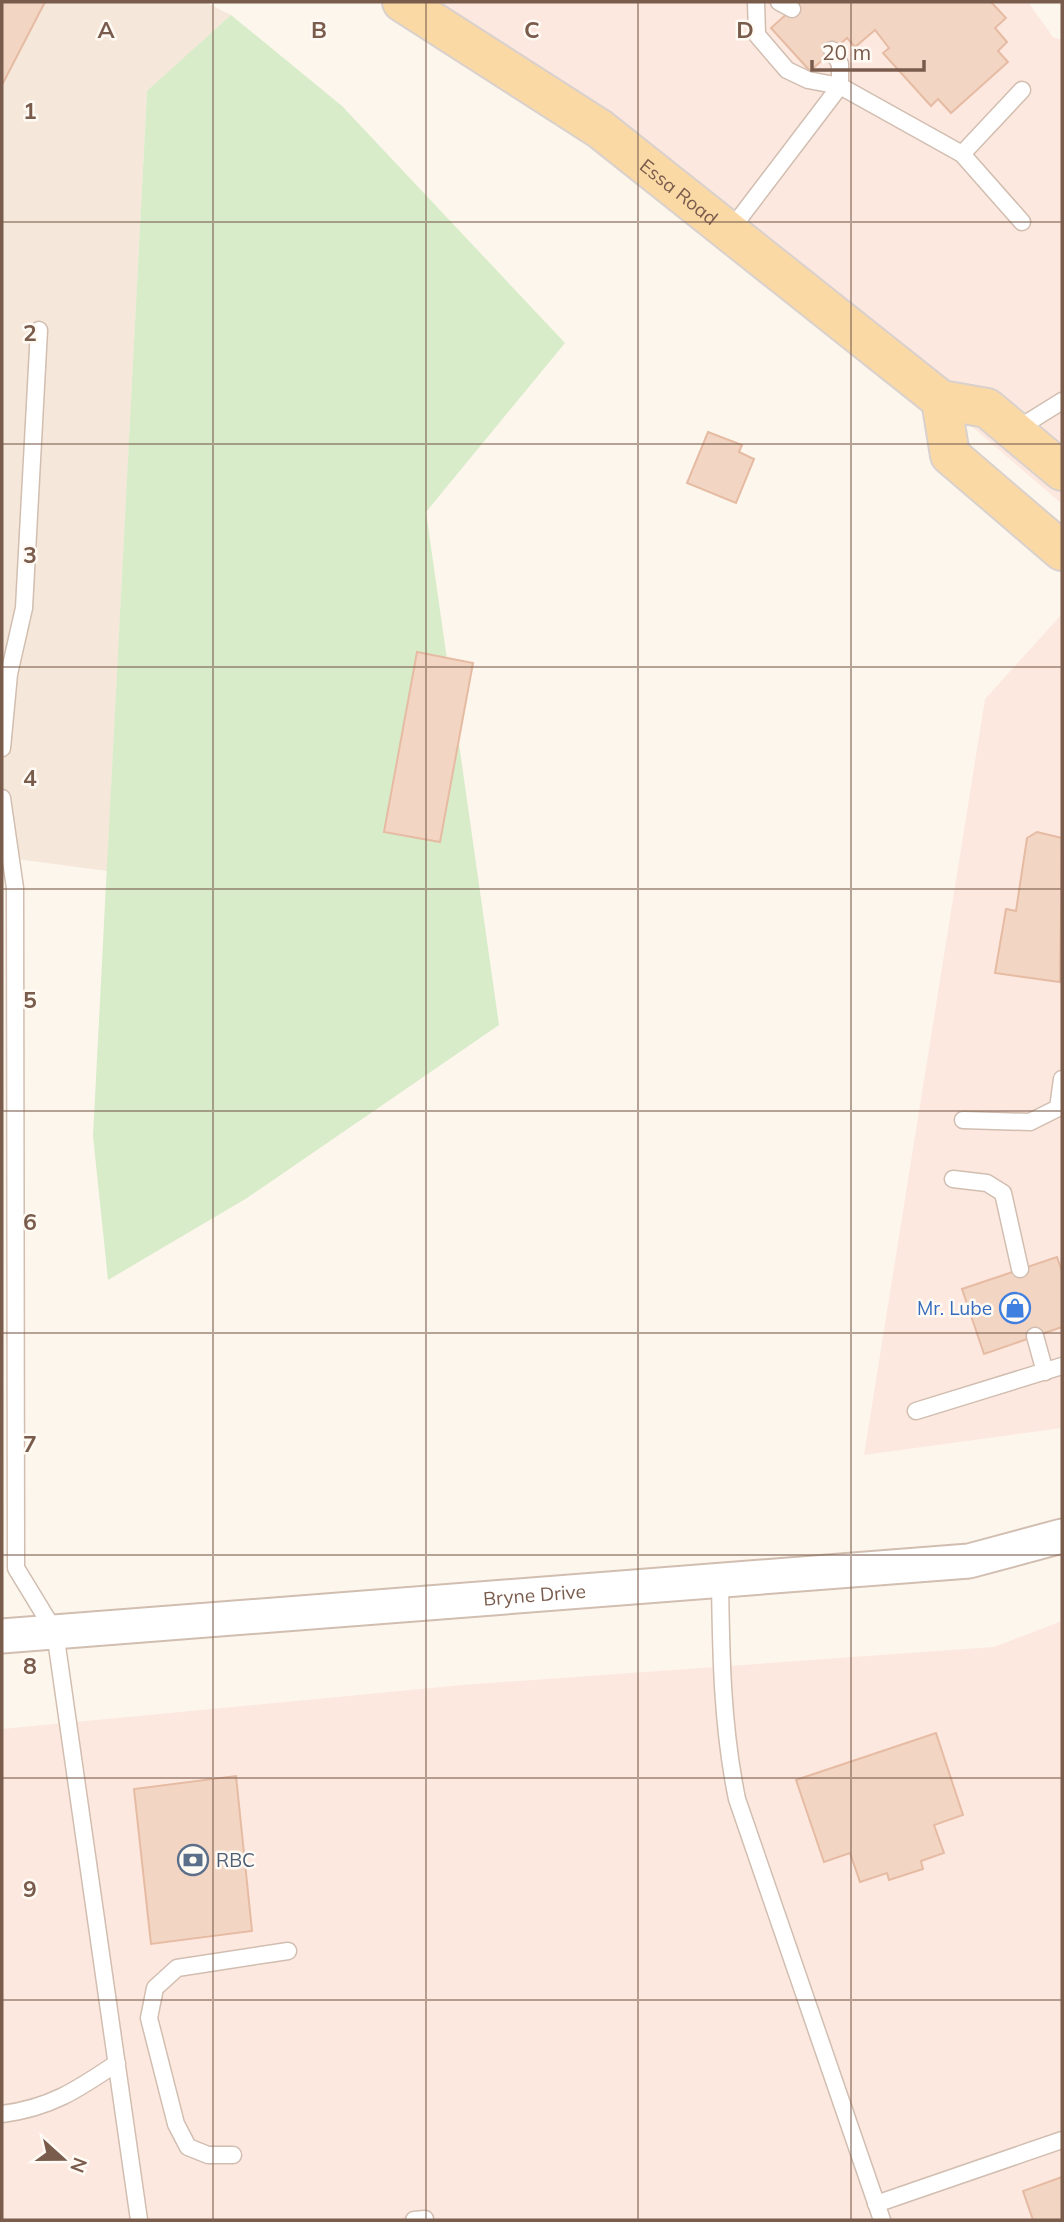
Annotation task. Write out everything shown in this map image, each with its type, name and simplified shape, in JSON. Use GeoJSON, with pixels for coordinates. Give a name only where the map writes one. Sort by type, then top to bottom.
{"type":"FeatureCollection","features":[{"type":"Feature","properties":{"kind":"main road","name":"Essa Road"},"geometry":{"type":"LineString","coordinates":[[402,2],[600,129],[941,400],[987,408],[1062,471]]}},
{"type":"Feature","properties":{"kind":"main road"},"geometry":{"type":"LineString","coordinates":[[941,400],[950,455],[1062,551]]}},
{"type":"Feature","properties":{"kind":"street","name":"Bryne Drive"},"geometry":{"type":"LineString","coordinates":[[2,1636],[969,1561],[1062,1536]]}},
{"type":"Feature","properties":{"kind":"lane"},"geometry":{"type":"LineString","coordinates":[[756,2],[757,35],[787,70],[808,80],[840,86],[962,154],[1022,222]]}},
{"type":"Feature","properties":{"kind":"lane"},"geometry":{"type":"LineString","coordinates":[[729,232],[840,86],[840,64],[832,50]]}},
{"type":"Feature","properties":{"kind":"lane"},"geometry":{"type":"LineString","coordinates":[[962,154],[1022,90]]}},
{"type":"Feature","properties":{"kind":"lane"},"geometry":{"type":"LineString","coordinates":[[2,748],[9,674],[24,608],[39,330]]}},
{"type":"Feature","properties":{"kind":"lane"},"geometry":{"type":"LineString","coordinates":[[1014,431],[1062,401]]}},
{"type":"Feature","properties":{"kind":"lane"},"geometry":{"type":"LineString","coordinates":[[2,798],[15,888],[16,1569],[55,1632],[139,2220]]}},
{"type":"Feature","properties":{"kind":"lane"},"geometry":{"type":"LineString","coordinates":[[963,1120],[1030,1122],[1058,1108],[1062,1079]]}},
{"type":"Feature","properties":{"kind":"lane"},"geometry":{"type":"LineString","coordinates":[[953,1179],[987,1183],[1003,1192],[1020,1269]]}},
{"type":"Feature","properties":{"kind":"lane"},"geometry":{"type":"LineString","coordinates":[[1035,1336],[1045,1372]]}},
{"type":"Feature","properties":{"kind":"lane"},"geometry":{"type":"LineString","coordinates":[[916,1411],[1062,1366]]}},
{"type":"Feature","properties":{"kind":"lane"},"geometry":{"type":"LineString","coordinates":[[719,1581],[722,1699],[727,1751],[737,1799],[879,2212],[1062,2140]]}},
{"type":"Feature","properties":{"kind":"lane"},"geometry":{"type":"LineString","coordinates":[[233,2155],[208,2155],[188,2147],[176,2124],[149,2018],[155,1988],[177,1968],[288,1951]]}},
{"type":"Feature","properties":{"kind":"lane"},"geometry":{"type":"LineString","coordinates":[[2,2114],[33,2110],[70,2095],[117,2063]]}},
{"type":"Feature","properties":{"kind":"shaded area"},"geometry":{"type":"Polygon","coordinates":[[[2,2],[205,2],[231,15],[147,92],[107,871],[2,857],[2,2]]]}},
{"type":"Feature","properties":{"kind":"shaded area"},"geometry":{"type":"Polygon","coordinates":[[[409,2],[1028,2],[1053,37],[1062,40],[1062,504],[941,400],[409,2]]]}},
{"type":"Feature","properties":{"kind":"shaded area"},"geometry":{"type":"Polygon","coordinates":[[[1062,614],[1062,1428],[864,1455],[985,699],[1062,614]]]}},
{"type":"Feature","properties":{"kind":"shaded area"},"geometry":{"type":"Polygon","coordinates":[[[1062,1621],[1062,2220],[2,2220],[2,1729],[462,1685],[994,1647],[1062,1621]]]}},
{"type":"Feature","properties":{"kind":"green space"},"geometry":{"type":"Polygon","coordinates":[[[231,15],[342,106],[565,343],[426,512],[499,1025],[247,1198],[108,1280],[93,1136],[147,91],[231,15]]]}},
{"type":"Feature","properties":{"kind":"building"},"geometry":{"type":"Polygon","coordinates":[[[2,2],[45,2],[2,85],[2,2]]]}},
{"type":"Feature","properties":{"kind":"building"},"geometry":{"type":"Polygon","coordinates":[[[800,2],[991,2],[1006,18],[995,28],[1007,42],[998,51],[1008,62],[951,113],[938,99],[931,106],[883,53],[889,48],[875,30],[855,47],[847,38],[810,71],[771,28],[800,2]]]}},
{"type":"Feature","properties":{"kind":"building"},"geometry":{"type":"Polygon","coordinates":[[[708,432],[742,445],[739,452],[754,459],[736,503],[687,483],[708,432]]]}},
{"type":"Feature","properties":{"kind":"building"},"geometry":{"type":"Polygon","coordinates":[[[417,652],[473,663],[440,842],[384,832],[417,652]]]}},
{"type":"Feature","properties":{"kind":"building"},"geometry":{"type":"Polygon","coordinates":[[[1037,832],[1062,838],[1060,982],[995,973],[1006,909],[1016,911],[1027,838],[1037,832]]]}},
{"type":"Feature","properties":{"kind":"building","name":"Mr. Lube"},"geometry":{"type":"Polygon","coordinates":[[[1057,1257],[1062,1271],[1062,1327],[984,1354],[962,1289],[1057,1257]]]}},
{"type":"Feature","properties":{"kind":"building"},"geometry":{"type":"Polygon","coordinates":[[[936,1733],[963,1815],[934,1825],[944,1853],[921,1861],[923,1869],[889,1880],[887,1873],[860,1882],[850,1853],[824,1862],[796,1780],[936,1733]]]}},
{"type":"Feature","properties":{"kind":"building","name":"RBC"},"geometry":{"type":"Polygon","coordinates":[[[236,1776],[252,1931],[151,1944],[134,1789],[236,1776]]]}},
{"type":"Feature","properties":{"kind":"building"},"geometry":{"type":"Polygon","coordinates":[[[1062,2177],[1062,2220],[1033,2220],[1023,2191],[1062,2177]]]}},
{"type":"Feature","properties":{"kind":"place","name":"Mr. Lube"},"geometry":{"type":"Point","coordinates":[1015,1308]}},
{"type":"Feature","properties":{"kind":"place","name":"RBC"},"geometry":{"type":"Point","coordinates":[193,1860]}}]}
